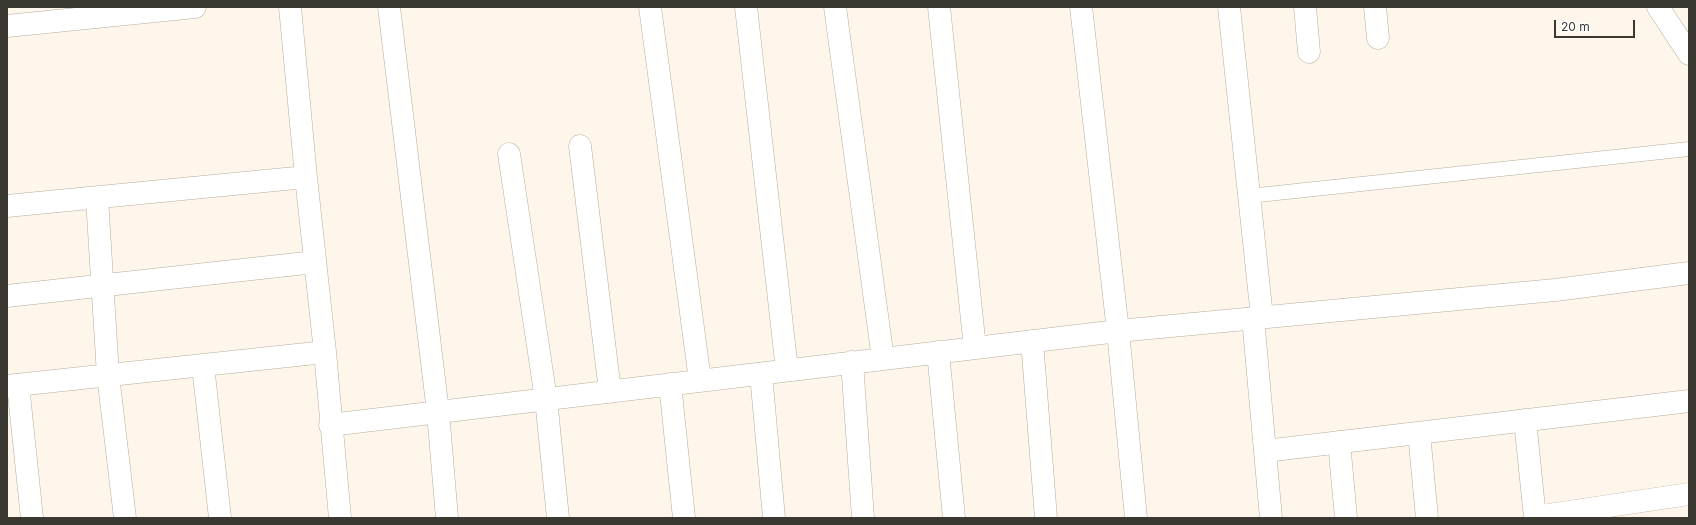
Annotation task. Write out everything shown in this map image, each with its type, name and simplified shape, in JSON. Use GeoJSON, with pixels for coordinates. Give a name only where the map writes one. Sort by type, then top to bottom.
{"type":"FeatureCollection","features":[{"type":"Feature","properties":{"kind":"street"},"geometry":{"type":"LineString","coordinates":[[7,26],[195,7]]}},
{"type":"Feature","properties":{"kind":"street"},"geometry":{"type":"LineString","coordinates":[[290,7],[306,178],[325,352],[330,425],[340,518]]}},
{"type":"Feature","properties":{"kind":"street"},"geometry":{"type":"LineString","coordinates":[[389,7],[438,412],[447,518]]}},
{"type":"Feature","properties":{"kind":"street"},"geometry":{"type":"LineString","coordinates":[[650,7],[700,380]]}},
{"type":"Feature","properties":{"kind":"street"},"geometry":{"type":"LineString","coordinates":[[746,7],[787,370]]}},
{"type":"Feature","properties":{"kind":"street"},"geometry":{"type":"LineString","coordinates":[[835,7],[883,358]]}},
{"type":"Feature","properties":{"kind":"street"},"geometry":{"type":"LineString","coordinates":[[939,7],[975,348]]}},
{"type":"Feature","properties":{"kind":"street"},"geometry":{"type":"LineString","coordinates":[[1081,7],[1118,331],[1136,518]]}},
{"type":"Feature","properties":{"kind":"street"},"geometry":{"type":"LineString","coordinates":[[1229,7],[1249,196],[1258,318],[1265,451],[1271,518]]}},
{"type":"Feature","properties":{"kind":"street"},"geometry":{"type":"LineString","coordinates":[[1305,7],[1309,52]]}},
{"type":"Feature","properties":{"kind":"street"},"geometry":{"type":"LineString","coordinates":[[1375,7],[1378,38]]}},
{"type":"Feature","properties":{"kind":"street"},"geometry":{"type":"LineString","coordinates":[[1658,7],[1689,54]]}},
{"type":"Feature","properties":{"kind":"street"},"geometry":{"type":"LineString","coordinates":[[580,146],[610,391]]}},
{"type":"Feature","properties":{"kind":"street"},"geometry":{"type":"LineString","coordinates":[[509,154],[546,399],[558,518]]}},
{"type":"Feature","properties":{"kind":"street"},"geometry":{"type":"LineString","coordinates":[[7,206],[306,178]]}},
{"type":"Feature","properties":{"kind":"street"},"geometry":{"type":"LineString","coordinates":[[97,198],[108,375],[125,518]]}},
{"type":"Feature","properties":{"kind":"street"},"geometry":{"type":"LineString","coordinates":[[7,296],[315,262]]}},
{"type":"Feature","properties":{"kind":"street"},"geometry":{"type":"LineString","coordinates":[[330,425],[1118,331],[1555,290],[1689,273]]}},
{"type":"Feature","properties":{"kind":"street"},"geometry":{"type":"LineString","coordinates":[[1032,341],[1046,518]]}},
{"type":"Feature","properties":{"kind":"street"},"geometry":{"type":"LineString","coordinates":[[32,518],[12,386],[325,352]]}},
{"type":"Feature","properties":{"kind":"street"},"geometry":{"type":"LineString","coordinates":[[938,352],[954,518]]}},
{"type":"Feature","properties":{"kind":"street"},"geometry":{"type":"LineString","coordinates":[[852,362],[863,518]]}},
{"type":"Feature","properties":{"kind":"street"},"geometry":{"type":"LineString","coordinates":[[203,366],[220,518]]}},
{"type":"Feature","properties":{"kind":"street"},"geometry":{"type":"LineString","coordinates":[[761,374],[774,518]]}},
{"type":"Feature","properties":{"kind":"street"},"geometry":{"type":"LineString","coordinates":[[670,384],[684,518]]}},
{"type":"Feature","properties":{"kind":"street"},"geometry":{"type":"LineString","coordinates":[[1265,451],[1689,401]]}},
{"type":"Feature","properties":{"kind":"street"},"geometry":{"type":"LineString","coordinates":[[1526,420],[1535,518],[1689,494]]}},
{"type":"Feature","properties":{"kind":"street"},"geometry":{"type":"LineString","coordinates":[[1419,433],[1427,518]]}},
{"type":"Feature","properties":{"kind":"street"},"geometry":{"type":"LineString","coordinates":[[1338,442],[1346,518]]}},
{"type":"Feature","properties":{"kind":"lane"},"geometry":{"type":"LineString","coordinates":[[1249,196],[1689,149]]}}]}
